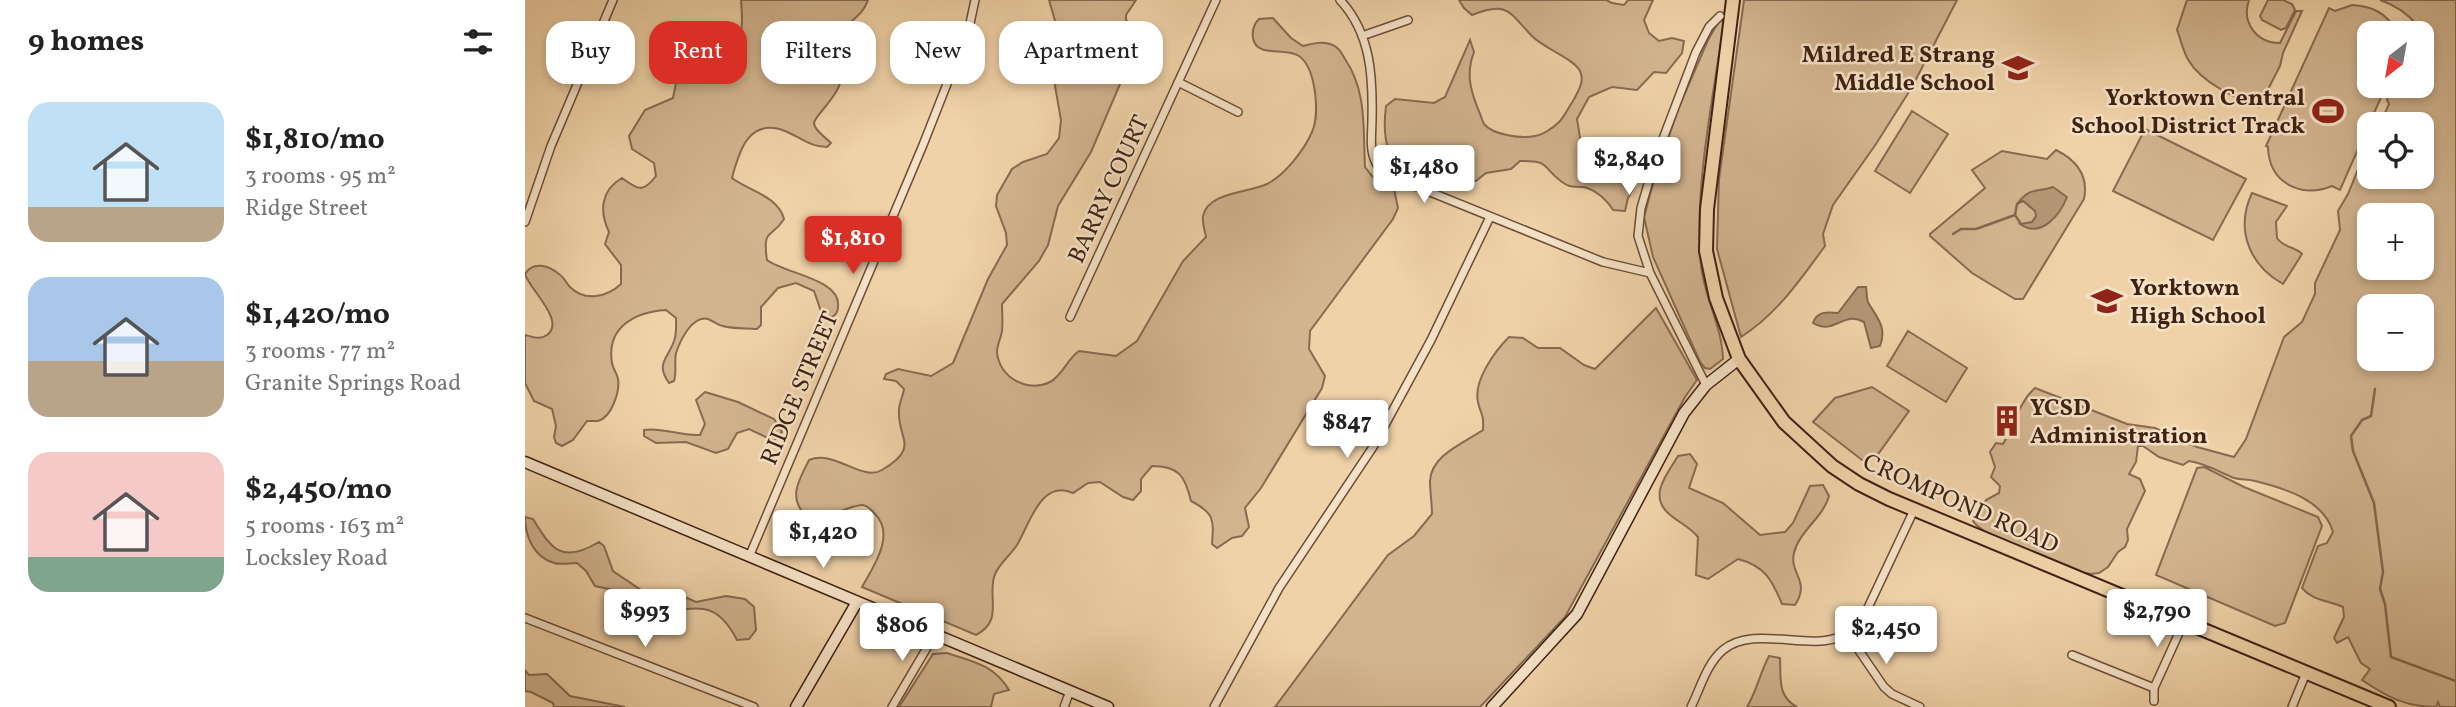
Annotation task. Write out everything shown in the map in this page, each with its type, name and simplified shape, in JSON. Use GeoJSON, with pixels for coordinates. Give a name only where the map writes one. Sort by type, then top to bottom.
{"type":"FeatureCollection","features":[{"type":"Feature","properties":{"kind":"highway","name":"CROMPOND ROAD"},"geometry":{"type":"LineString","coordinates":[[1733,0],[1710,176],[1706,251],[1716,298],[1739,359],[1770,405],[1816,454],[1859,484],[1914,510],[2389,707]]}},
{"type":"Feature","properties":{"kind":"street"},"geometry":{"type":"LineString","coordinates":[[525,222],[551,146],[613,0]]}},
{"type":"Feature","properties":{"kind":"street","name":"RIDGE STREET"},"geometry":{"type":"LineString","coordinates":[[749,557],[923,145],[969,28],[975,0]]}},
{"type":"Feature","properties":{"kind":"street","name":"BARRY COURT"},"geometry":{"type":"LineString","coordinates":[[1070,317],[1216,0]]}},
{"type":"Feature","properties":{"kind":"street"},"geometry":{"type":"LineString","coordinates":[[1340,0],[1347,7],[1362,36],[1373,80],[1371,150],[1378,166],[1398,179],[1603,262],[1650,273]]}},
{"type":"Feature","properties":{"kind":"street"},"geometry":{"type":"LineString","coordinates":[[1706,385],[1650,273],[1638,236],[1646,188],[1696,52],[1709,27],[1720,16]]}},
{"type":"Feature","properties":{"kind":"street"},"geometry":{"type":"LineString","coordinates":[[1362,36],[1408,20]]}},
{"type":"Feature","properties":{"kind":"street"},"geometry":{"type":"LineString","coordinates":[[1178,82],[1238,112]]}},
{"type":"Feature","properties":{"kind":"street"},"geometry":{"type":"LineString","coordinates":[[1213,707],[1279,588],[1373,447],[1431,340],[1490,217]]}},
{"type":"Feature","properties":{"kind":"street"},"geometry":{"type":"LineString","coordinates":[[1492,707],[1577,614],[1684,413],[1706,385],[1739,359]]}},
{"type":"Feature","properties":{"kind":"street"},"geometry":{"type":"LineString","coordinates":[[525,462],[1108,707]]}},
{"type":"Feature","properties":{"kind":"street"},"geometry":{"type":"LineString","coordinates":[[1691,707],[1715,660],[1722,650],[1735,643],[1770,638],[1832,640],[1847,633],[1864,614],[1914,510]]}},
{"type":"Feature","properties":{"kind":"street"},"geometry":{"type":"LineString","coordinates":[[796,707],[857,602]]}},
{"type":"Feature","properties":{"kind":"street"},"geometry":{"type":"LineString","coordinates":[[525,618],[754,707]]}},
{"type":"Feature","properties":{"kind":"street"},"geometry":{"type":"LineString","coordinates":[[2154,701],[2154,688],[2184,622]]}},
{"type":"Feature","properties":{"kind":"street"},"geometry":{"type":"LineString","coordinates":[[1847,633],[1884,687],[1892,694],[1920,707]]}},
{"type":"Feature","properties":{"kind":"street"},"geometry":{"type":"LineString","coordinates":[[892,707],[935,634]]}},
{"type":"Feature","properties":{"kind":"street"},"geometry":{"type":"LineString","coordinates":[[2071,655],[2154,688]]}},
{"type":"Feature","properties":{"kind":"street"},"geometry":{"type":"LineString","coordinates":[[2292,707],[2306,673]]}},
{"type":"Feature","properties":{"kind":"street"},"geometry":{"type":"LineString","coordinates":[[1064,707],[1070,691]]}},
{"type":"Feature","properties":{"kind":"shaded area"},"geometry":{"type":"Polygon","coordinates":[[[741,0],[868,0],[852,21],[761,21],[761,84],[840,84],[814,123],[818,131],[831,143],[827,147],[821,147],[785,131],[763,129],[754,133],[742,148],[732,178],[769,199],[781,211],[784,219],[767,238],[767,260],[830,289],[836,297],[837,312],[824,320],[814,291],[796,283],[778,288],[761,307],[761,325],[757,329],[727,327],[708,319],[697,321],[687,330],[680,342],[676,353],[674,381],[669,383],[663,366],[675,338],[676,318],[666,310],[634,318],[618,331],[611,350],[618,384],[611,409],[603,419],[587,421],[573,440],[562,446],[556,443],[554,437],[556,426],[552,409],[534,401],[525,383],[525,335],[544,337],[552,329],[552,322],[545,305],[525,274],[532,267],[546,267],[561,275],[576,292],[589,296],[603,295],[621,284],[621,265],[605,244],[609,232],[603,209],[606,195],[622,178],[640,188],[656,176],[654,163],[632,149],[629,136],[645,110],[673,98],[676,84],[747,84],[747,21],[742,21],[741,0]]]}},
{"type":"Feature","properties":{"kind":"shaded area"},"geometry":{"type":"Polygon","coordinates":[[[1049,0],[1136,0],[1126,15],[1127,21],[1055,21],[1049,0]]]}},
{"type":"Feature","properties":{"kind":"shaded area"},"geometry":{"type":"Polygon","coordinates":[[[1459,0],[1606,0],[1624,5],[1628,0],[1653,0],[1644,20],[1649,33],[1659,41],[1672,38],[1684,41],[1682,53],[1666,73],[1654,72],[1637,90],[1612,87],[1589,97],[1577,119],[1581,144],[1600,158],[1612,159],[1635,150],[1640,176],[1628,198],[1625,211],[1613,210],[1592,190],[1565,184],[1537,162],[1520,161],[1511,169],[1486,173],[1476,181],[1455,181],[1419,176],[1405,170],[1395,161],[1388,148],[1385,130],[1386,106],[1395,99],[1434,103],[1445,97],[1470,40],[1474,52],[1470,74],[1473,95],[1484,124],[1494,131],[1523,137],[1544,133],[1562,118],[1580,86],[1582,79],[1577,67],[1533,37],[1507,11],[1494,9],[1472,15],[1459,0]]]}},
{"type":"Feature","properties":{"kind":"shaded area"},"geometry":{"type":"Polygon","coordinates":[[[1744,0],[1957,0],[1912,87],[1833,205],[1823,234],[1825,246],[1777,307],[1741,337],[1717,249],[1719,179],[1744,0]]]}},
{"type":"Feature","properties":{"kind":"shaded area"},"geometry":{"type":"Polygon","coordinates":[[[2187,0],[2249,0],[2247,16],[2253,30],[2264,40],[2280,43],[2296,11],[2302,11],[2280,66],[2259,107],[2211,83],[2189,61],[2177,30],[2187,0]]]}},
{"type":"Feature","properties":{"kind":"shaded area"},"geometry":{"type":"Polygon","coordinates":[[[2268,0],[2283,0],[2292,4],[2295,10],[2286,28],[2281,30],[2262,20],[2260,16],[2268,0]]]}},
{"type":"Feature","properties":{"kind":"shaded area"},"geometry":{"type":"Polygon","coordinates":[[[2380,0],[2456,0],[2456,707],[2440,707],[2438,702],[2436,707],[2406,703],[2388,696],[2362,680],[2370,669],[2361,663],[2348,637],[2337,643],[2334,638],[2344,617],[2343,607],[2316,598],[2302,588],[2318,546],[2327,543],[2333,532],[2328,521],[2312,504],[2278,487],[2234,478],[2195,462],[2189,461],[2183,465],[2138,446],[2136,462],[2129,474],[2140,479],[2145,491],[2127,529],[2128,540],[2108,567],[2099,573],[2091,574],[2006,542],[1991,535],[1973,521],[1986,500],[1999,493],[2000,486],[1991,477],[1995,467],[1990,452],[1996,443],[2003,444],[2021,407],[2035,388],[2127,424],[2155,428],[2197,447],[2234,457],[2246,439],[2284,337],[2302,322],[2315,294],[2315,283],[2340,230],[2338,211],[2357,172],[2357,189],[2434,189],[2434,112],[2385,112],[2389,104],[2388,98],[2434,98],[2434,21],[2413,21],[2400,10],[2380,0]]]}},
{"type":"Feature","properties":{"kind":"shaded area","name":"Yorktown Central School District Track"},"geometry":{"type":"Polygon","coordinates":[[[2352,5],[2366,7],[2389,21],[2357,21],[2357,98],[2381,98],[2374,112],[2357,112],[2357,152],[2340,190],[2332,186],[2320,190],[2298,189],[2281,179],[2274,170],[2266,146],[2329,8],[2335,11],[2352,5]]]}},
{"type":"Feature","properties":{"kind":"shaded area"},"geometry":{"type":"Polygon","coordinates":[[[1273,18],[1291,38],[1303,46],[1326,43],[1341,52],[1352,71],[1360,97],[1365,167],[1372,176],[1394,189],[1398,208],[1393,219],[1310,331],[1309,349],[1325,376],[1322,388],[1261,488],[1245,508],[1249,527],[1242,536],[1232,538],[1217,548],[1212,544],[1213,528],[1208,513],[1191,501],[1183,479],[1175,470],[1161,466],[1152,466],[1141,479],[1141,491],[1133,500],[1123,497],[1100,482],[1088,483],[1073,493],[1062,490],[1053,492],[1038,505],[1017,545],[996,573],[992,617],[976,635],[862,587],[881,551],[881,522],[869,508],[862,505],[829,515],[804,514],[797,500],[797,487],[809,460],[828,459],[874,473],[901,455],[904,442],[899,410],[904,389],[896,381],[884,379],[886,374],[898,369],[931,376],[953,363],[988,279],[1007,245],[1006,233],[996,206],[997,195],[1012,169],[1023,162],[1047,154],[1059,138],[1061,120],[1055,86],[1120,84],[1091,152],[1058,206],[1048,245],[1039,261],[1002,304],[1002,331],[997,352],[999,361],[1009,376],[1024,384],[1033,386],[1050,382],[1079,351],[1116,356],[1137,341],[1183,261],[1206,237],[1203,216],[1206,208],[1220,198],[1274,180],[1304,146],[1312,132],[1316,114],[1313,81],[1305,62],[1299,56],[1265,50],[1255,44],[1253,30],[1259,19],[1273,18]]]}},
{"type":"Feature","properties":{"kind":"shaded area"},"geometry":{"type":"Polygon","coordinates":[[[1719,21],[1724,21],[1700,204],[1701,265],[1720,335],[1723,359],[1710,369],[1700,362],[1653,257],[1644,217],[1679,107],[1719,21]]]}},
{"type":"Feature","properties":{"kind":"shaded area"},"geometry":{"type":"Polygon","coordinates":[[[1912,111],[1948,134],[1910,193],[1875,171],[1912,111]]]}},
{"type":"Feature","properties":{"kind":"shaded area"},"geometry":{"type":"Polygon","coordinates":[[[2145,129],[2246,179],[2213,240],[2113,191],[2145,129]]]}},
{"type":"Feature","properties":{"kind":"shaded area"},"geometry":{"type":"Polygon","coordinates":[[[2056,150],[2070,158],[2083,176],[2084,199],[2023,299],[2015,299],[1972,273],[1930,234],[1985,188],[1972,170],[2002,151],[2047,159],[2056,150]]]}},
{"type":"Feature","properties":{"kind":"shaded area"},"geometry":{"type":"Polygon","coordinates":[[[2053,187],[2067,197],[2055,217],[2035,229],[2020,224],[2032,222],[2036,216],[2035,211],[2023,201],[2017,204],[2022,198],[2030,192],[2053,187]]]}},
{"type":"Feature","properties":{"kind":"shaded area"},"geometry":{"type":"Polygon","coordinates":[[[2252,193],[2287,206],[2276,222],[2277,238],[2302,254],[2283,284],[2261,267],[2248,245],[2245,220],[2252,193]]]}},
{"type":"Feature","properties":{"kind":"shaded area"},"geometry":{"type":"Polygon","coordinates":[[[1858,287],[1866,287],[1868,302],[1881,324],[1883,334],[1880,346],[1871,348],[1864,322],[1856,319],[1844,320],[1827,327],[1813,323],[1820,314],[1838,313],[1858,287]]]}},
{"type":"Feature","properties":{"kind":"shaded area"},"geometry":{"type":"Polygon","coordinates":[[[1656,308],[1697,380],[1685,397],[1565,617],[1480,707],[1275,707],[1388,555],[1414,536],[1432,514],[1432,472],[1442,457],[1483,430],[1483,417],[1477,394],[1479,385],[1492,358],[1509,337],[1523,338],[1538,348],[1560,348],[1584,365],[1595,369],[1656,308]]]}},
{"type":"Feature","properties":{"kind":"shaded area"},"geometry":{"type":"Polygon","coordinates":[[[1908,331],[1967,368],[1946,402],[1887,366],[1908,331]]]}},
{"type":"Feature","properties":{"kind":"shaded area"},"geometry":{"type":"Polygon","coordinates":[[[1872,387],[1909,411],[1876,457],[1862,460],[1813,422],[1835,398],[1872,387]]]}},
{"type":"Feature","properties":{"kind":"shaded area"},"geometry":{"type":"Polygon","coordinates":[[[705,392],[738,402],[774,419],[782,432],[774,441],[749,429],[737,433],[728,449],[716,453],[686,442],[656,443],[644,436],[644,430],[651,429],[700,435],[705,424],[696,400],[705,392]]]}},
{"type":"Feature","properties":{"kind":"shaded area"},"geometry":{"type":"Polygon","coordinates":[[[1690,454],[1697,464],[1689,488],[1723,503],[1760,535],[1785,532],[1793,523],[1810,486],[1823,485],[1829,496],[1826,504],[1801,538],[1794,553],[1794,567],[1801,590],[1795,605],[1782,604],[1766,575],[1755,566],[1738,559],[1708,579],[1696,575],[1698,537],[1667,512],[1660,498],[1665,476],[1678,456],[1690,454]]]}},
{"type":"Feature","properties":{"kind":"shaded area"},"geometry":{"type":"Polygon","coordinates":[[[2204,467],[2244,487],[2318,517],[2322,526],[2285,623],[2275,626],[2156,575],[2197,468],[2204,467]]]}},
{"type":"Feature","properties":{"kind":"shaded area"},"geometry":{"type":"Polygon","coordinates":[[[525,517],[533,519],[552,546],[567,553],[586,549],[599,542],[604,546],[613,571],[647,594],[678,594],[696,602],[726,596],[745,599],[754,607],[756,630],[749,639],[737,640],[724,621],[710,611],[692,608],[670,612],[654,597],[644,603],[642,609],[630,606],[618,591],[595,586],[586,571],[577,563],[556,564],[541,556],[529,538],[525,517]]]}},
{"type":"Feature","properties":{"kind":"shaded area"},"geometry":{"type":"Polygon","coordinates":[[[947,653],[990,670],[1009,690],[994,694],[991,707],[899,707],[933,654],[947,653]]]}},
{"type":"Feature","properties":{"kind":"shaded area"},"geometry":{"type":"Polygon","coordinates":[[[1769,656],[1780,658],[1783,692],[1797,707],[1747,707],[1769,656]]]}},
{"type":"Feature","properties":{"kind":"shaded area"},"geometry":{"type":"Polygon","coordinates":[[[525,670],[529,675],[547,674],[570,696],[625,707],[554,707],[553,703],[525,691],[525,670]]]}},
{"type":"Feature","properties":{"kind":"waterway"},"geometry":{"type":"LineString","coordinates":[[2017,204],[2015,215],[2021,224]]}},
{"type":"Feature","properties":{"kind":"waterway"},"geometry":{"type":"LineString","coordinates":[[1953,234],[1961,229],[1976,229],[2015,215]]}},
{"type":"Feature","properties":{"kind":"waterway"},"geometry":{"type":"LineString","coordinates":[[2375,389],[2371,416],[2362,420],[2351,436],[2353,451],[2374,503],[2383,572],[2380,589],[2385,604],[2391,657],[2456,681]]}},
{"type":"Feature","properties":{"kind":"place","name":"Mildred E Strang Middle School"},"geometry":{"type":"Point","coordinates":[2018,68]}},
{"type":"Feature","properties":{"kind":"place","name":"Yorktown Central School District Track"},"geometry":{"type":"Point","coordinates":[2328,111]}},
{"type":"Feature","properties":{"kind":"place","name":"Yorktown High School"},"geometry":{"type":"Point","coordinates":[2107,301]}},
{"type":"Feature","properties":{"kind":"place","name":"YCSD Administration"},"geometry":{"type":"Point","coordinates":[2007,421]}}]}
